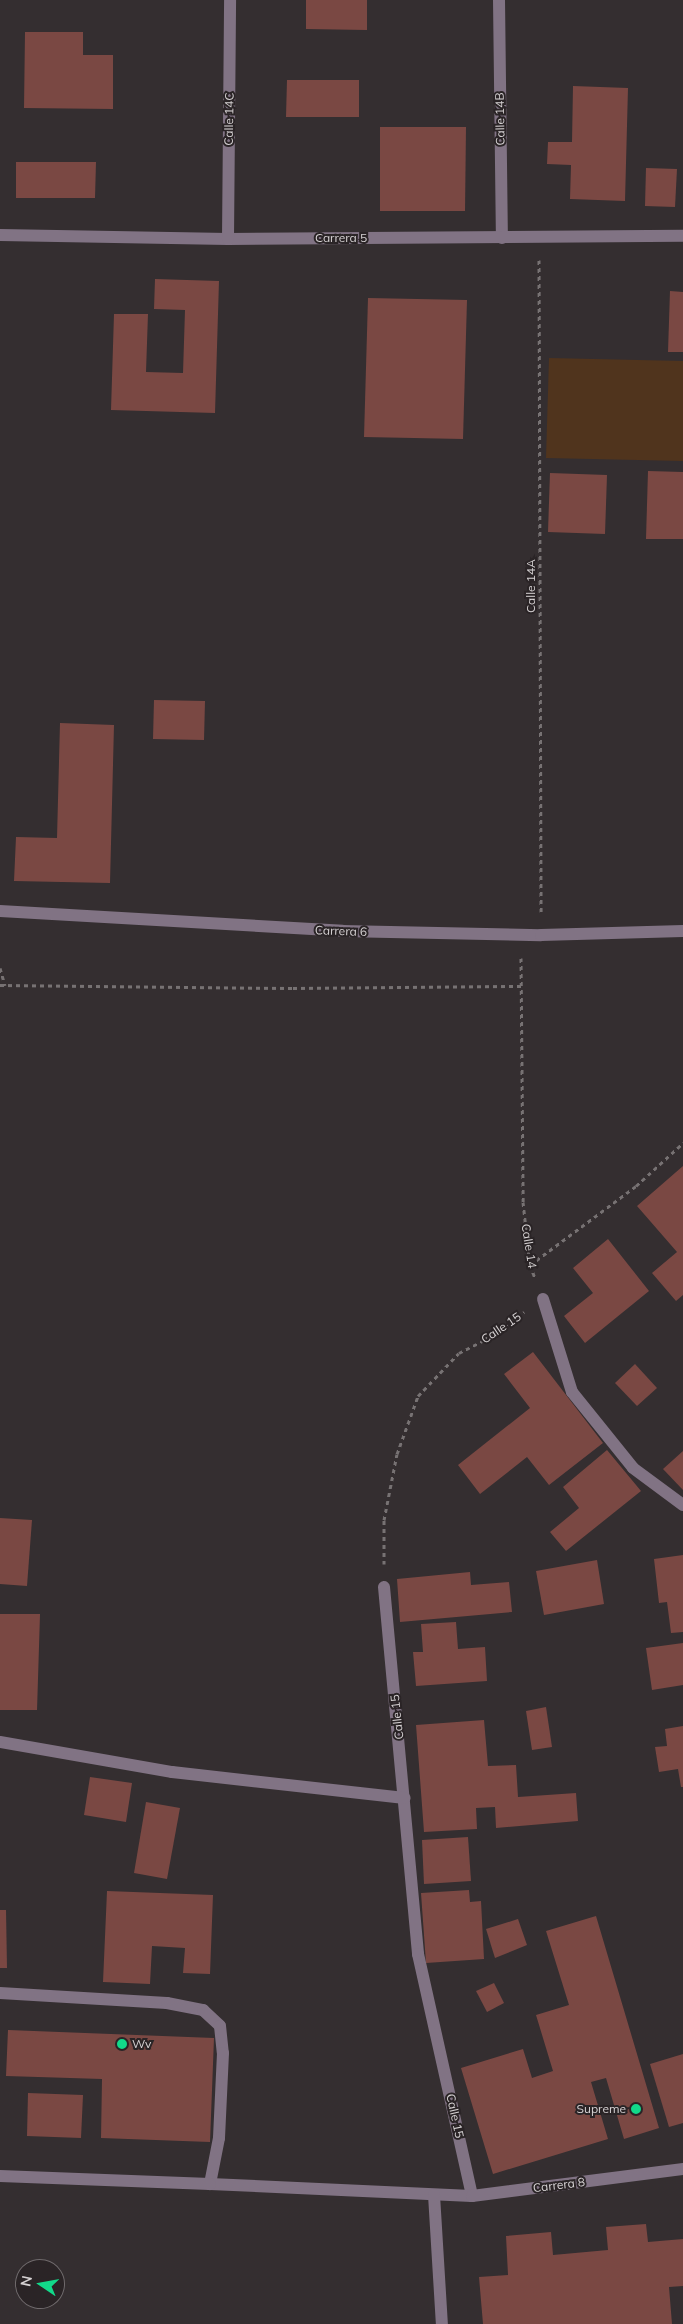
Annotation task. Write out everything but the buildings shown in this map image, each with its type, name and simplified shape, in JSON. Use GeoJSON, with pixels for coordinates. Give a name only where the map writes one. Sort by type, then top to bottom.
{"type":"FeatureCollection","features":[{"type":"Feature","properties":{"kind":"street","name":"Calle 14C"},"geometry":{"type":"LineString","coordinates":[[228,239],[230,0]]}},
{"type":"Feature","properties":{"kind":"street","name":"Calle 14B"},"geometry":{"type":"LineString","coordinates":[[499,0],[502,238]]}},
{"type":"Feature","properties":{"kind":"street","name":"Carrera 5"},"geometry":{"type":"LineString","coordinates":[[0,235],[228,239],[683,236]]}},
{"type":"Feature","properties":{"kind":"street","name":"Carrera 6"},"geometry":{"type":"LineString","coordinates":[[0,911],[342,931],[541,935],[683,931]]}},
{"type":"Feature","properties":{"kind":"street"},"geometry":{"type":"LineString","coordinates":[[543,1299],[572,1392],[633,1468],[683,1505]]}},
{"type":"Feature","properties":{"kind":"street","name":"Calle 15"},"geometry":{"type":"LineString","coordinates":[[384,1587],[418,1954],[472,2196]]}},
{"type":"Feature","properties":{"kind":"street"},"geometry":{"type":"LineString","coordinates":[[0,1742],[172,1772],[405,1798]]}},
{"type":"Feature","properties":{"kind":"street"},"geometry":{"type":"LineString","coordinates":[[0,1993],[166,2003],[203,2010],[220,2026],[223,2054],[219,2138],[210,2184]]}},
{"type":"Feature","properties":{"kind":"street","name":"Carrera 8"},"geometry":{"type":"LineString","coordinates":[[0,2176],[472,2196],[683,2169]]}},
{"type":"Feature","properties":{"kind":"street"},"geometry":{"type":"LineString","coordinates":[[434,2195],[442,2324]]}},
{"type":"Feature","properties":{"kind":"path","name":"Calle 14A"},"geometry":{"type":"LineString","coordinates":[[539,237],[541,935]]}},
{"type":"Feature","properties":{"kind":"path","name":"Calle 14"},"geometry":{"type":"LineString","coordinates":[[521,935],[523,1202],[530,1265],[543,1299]]}},
{"type":"Feature","properties":{"kind":"path"},"geometry":{"type":"LineString","coordinates":[[0,968],[2,985],[293,988],[521,986]]}},
{"type":"Feature","properties":{"kind":"path"},"geometry":{"type":"LineString","coordinates":[[530,1265],[636,1186],[683,1143]]}},
{"type":"Feature","properties":{"kind":"path","name":"Calle 15"},"geometry":{"type":"LineString","coordinates":[[384,1587],[384,1520],[397,1454],[418,1396],[458,1353],[484,1340],[543,1299]]}},
{"type":"Feature","properties":{"kind":"shaded area"},"geometry":{"type":"Polygon","coordinates":[[[549,358],[683,361],[683,461],[546,458],[549,358]]]}},
{"type":"Feature","properties":{"kind":"place","name":"Wv"},"geometry":{"type":"Point","coordinates":[122,2044]}},
{"type":"Feature","properties":{"kind":"place","name":"Supreme"},"geometry":{"type":"Point","coordinates":[636,2109]}}]}
